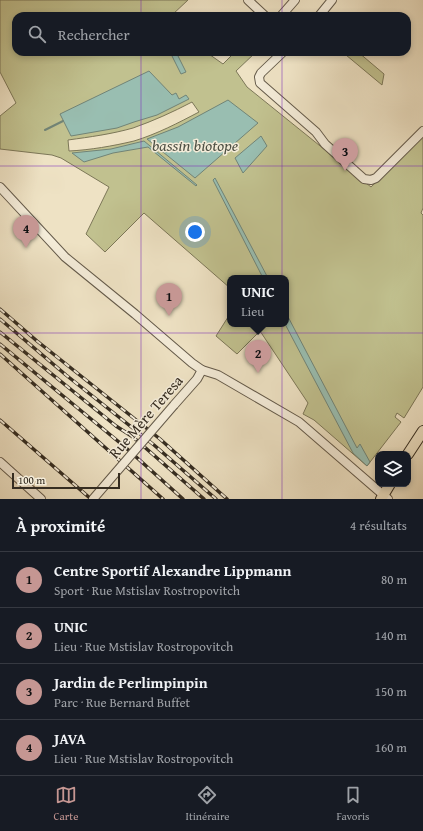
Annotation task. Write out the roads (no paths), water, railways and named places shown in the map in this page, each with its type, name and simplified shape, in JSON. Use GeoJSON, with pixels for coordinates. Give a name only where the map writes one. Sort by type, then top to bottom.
{"type":"FeatureCollection","features":[{"type":"Feature","properties":{"kind":"main road"},"geometry":{"type":"LineString","coordinates":[[410,451],[422,436]]}},
{"type":"Feature","properties":{"kind":"main road"},"geometry":{"type":"LineString","coordinates":[[384,498],[389,487]]}},
{"type":"Feature","properties":{"kind":"street"},"geometry":{"type":"LineString","coordinates":[[248,0],[261,12]]}},
{"type":"Feature","properties":{"kind":"street"},"geometry":{"type":"LineString","coordinates":[[284,12],[295,0]]}},
{"type":"Feature","properties":{"kind":"street"},"geometry":{"type":"LineString","coordinates":[[322,12],[332,0]]}},
{"type":"Feature","properties":{"kind":"street"},"geometry":{"type":"LineString","coordinates":[[279,56],[261,73],[259,78],[261,84],[316,132],[335,154],[364,178],[371,180],[376,178],[423,131]]}},
{"type":"Feature","properties":{"kind":"street"},"geometry":{"type":"LineString","coordinates":[[0,187],[65,256],[192,364],[202,370],[218,375],[299,422],[384,498]]}},
{"type":"Feature","properties":{"kind":"street","name":"Rue Mère Teresa"},"geometry":{"type":"LineString","coordinates":[[93,499],[197,379],[202,370]]}},
{"type":"Feature","properties":{"kind":"street"},"geometry":{"type":"LineString","coordinates":[[0,462],[41,499]]}},
{"type":"Feature","properties":{"kind":"water"},"geometry":{"type":"Polygon","coordinates":[[[172,56],[178,56],[186,72],[181,74],[172,56]]]}},
{"type":"Feature","properties":{"kind":"water"},"geometry":{"type":"Polygon","coordinates":[[[149,71],[172,95],[176,93],[179,99],[186,95],[189,99],[157,115],[117,128],[71,136],[60,114],[149,71]]]}},
{"type":"Feature","properties":{"kind":"water","name":"bassin biotope"},"geometry":{"type":"Polygon","coordinates":[[[228,100],[258,123],[195,178],[147,139],[178,127],[228,100]]]}},
{"type":"Feature","properties":{"kind":"water"},"geometry":{"type":"Polygon","coordinates":[[[261,136],[267,146],[243,173],[235,158],[261,136]]]}},
{"type":"Feature","properties":{"kind":"water","name":"bassin biotope"},"geometry":{"type":"Polygon","coordinates":[[[144,141],[197,185],[196,186],[148,147],[113,153],[84,162],[72,153],[111,149],[144,141]]]}},
{"type":"Feature","properties":{"kind":"water"},"geometry":{"type":"Polygon","coordinates":[[[215,178],[266,275],[261,275],[213,180],[215,178]]]}},
{"type":"Feature","properties":{"kind":"water"},"geometry":{"type":"Polygon","coordinates":[[[289,319],[357,448],[360,444],[370,462],[367,466],[353,453],[287,327],[289,327],[289,319]]]}},
{"type":"Feature","properties":{"kind":"waterway"},"geometry":{"type":"LineString","coordinates":[[45,130],[63,121]]}},
{"type":"Feature","properties":{"kind":"railway"},"geometry":{"type":"LineString","coordinates":[[0,309],[37,341],[160,439],[227,499]]}},
{"type":"Feature","properties":{"kind":"railway"},"geometry":{"type":"LineString","coordinates":[[0,319],[66,375],[154,445],[216,499]]}},
{"type":"Feature","properties":{"kind":"railway"},"geometry":{"type":"LineString","coordinates":[[0,332],[116,426],[133,437],[204,499]]}},
{"type":"Feature","properties":{"kind":"railway"},"geometry":{"type":"LineString","coordinates":[[0,344],[125,447],[183,499]]}},
{"type":"Feature","properties":{"kind":"railway"},"geometry":{"type":"LineString","coordinates":[[0,354],[163,499]]}},
{"type":"Feature","properties":{"kind":"railway"},"geometry":{"type":"LineString","coordinates":[[0,420],[91,499]]}},
{"type":"Feature","properties":{"kind":"place","name":"Jardin de Perlimpinpin"},"geometry":{"type":"Point","coordinates":[345,171]}},
{"type":"Feature","properties":{"kind":"place","name":"JAVA"},"geometry":{"type":"Point","coordinates":[26,248]}},
{"type":"Feature","properties":{"kind":"place","name":"Centre Sportif Alexandre Lippmann"},"geometry":{"type":"Point","coordinates":[169,316]}},
{"type":"Feature","properties":{"kind":"place","name":"UNIC"},"geometry":{"type":"Point","coordinates":[258,373]}}]}
